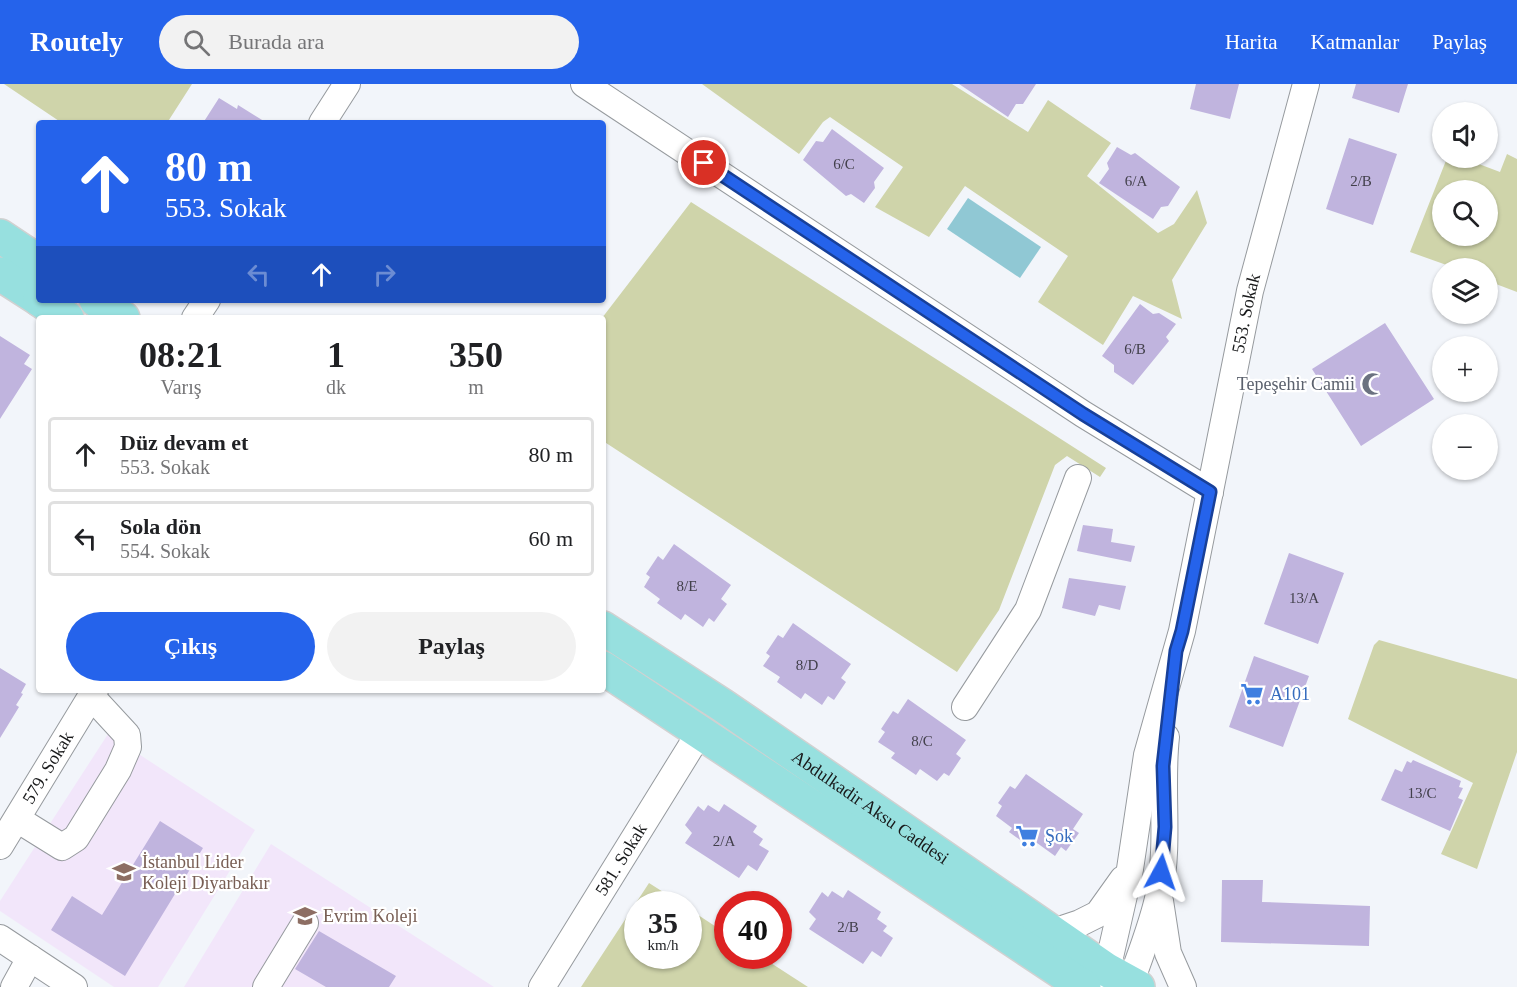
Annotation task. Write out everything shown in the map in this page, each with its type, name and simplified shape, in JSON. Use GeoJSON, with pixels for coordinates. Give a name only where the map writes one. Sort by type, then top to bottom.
{"type":"FeatureCollection","features":[{"type":"Feature","properties":{"kind":"main road"},"geometry":{"type":"LineString","coordinates":[[0,236],[36,260]]}},
{"type":"Feature","properties":{"kind":"main road"},"geometry":{"type":"LineString","coordinates":[[0,274],[36,298]]}},
{"type":"Feature","properties":{"kind":"main road"},"geometry":{"type":"LineString","coordinates":[[44,303],[62,315]]}},
{"type":"Feature","properties":{"kind":"main road"},"geometry":{"type":"LineString","coordinates":[[100,303],[118,315]]}},
{"type":"Feature","properties":{"kind":"main road","name":"Abdulkadir Aksu Caddesi"},"geometry":{"type":"LineString","coordinates":[[606,630],[722,705],[1053,932],[1115,983]]}},
{"type":"Feature","properties":{"kind":"main road","name":"Abdulkadir Aksu Caddesi"},"geometry":{"type":"LineString","coordinates":[[606,670],[700,732],[1115,983]]}},
{"type":"Feature","properties":{"kind":"street"},"geometry":{"type":"LineString","coordinates":[[323,120],[347,84]]}},
{"type":"Feature","properties":{"kind":"street"},"geometry":{"type":"LineString","coordinates":[[584,84],[1083,414],[1210,492]]}},
{"type":"Feature","properties":{"kind":"street","name":"553. Sokak"},"geometry":{"type":"LineString","coordinates":[[1176,651],[1182,631],[1250,291],[1306,84]]}},
{"type":"Feature","properties":{"kind":"street"},"geometry":{"type":"LineString","coordinates":[[965,707],[1028,610],[1078,478]]}},
{"type":"Feature","properties":{"kind":"street"},"geometry":{"type":"LineString","coordinates":[[1115,983],[1147,755],[1176,651]]}},
{"type":"Feature","properties":{"kind":"street"},"geometry":{"type":"LineString","coordinates":[[1176,651],[1163,766],[1165,827],[1159,894],[1168,953],[1183,987]]}},
{"type":"Feature","properties":{"kind":"street"},"geometry":{"type":"LineString","coordinates":[[17,819],[62,847],[76,838],[118,770],[128,747],[127,735],[93,693]]}},
{"type":"Feature","properties":{"kind":"street","name":"579. Sokak"},"geometry":{"type":"LineString","coordinates":[[0,846],[93,693]]}},
{"type":"Feature","properties":{"kind":"street","name":"581. Sokak"},"geometry":{"type":"LineString","coordinates":[[542,987],[700,732]]}},
{"type":"Feature","properties":{"kind":"street"},"geometry":{"type":"LineString","coordinates":[[1053,932],[1098,914],[1130,869]]}},
{"type":"Feature","properties":{"kind":"street"},"geometry":{"type":"LineString","coordinates":[[1115,983],[1159,894]]}},
{"type":"Feature","properties":{"kind":"street"},"geometry":{"type":"LineString","coordinates":[[266,987],[305,923]]}},
{"type":"Feature","properties":{"kind":"street"},"geometry":{"type":"LineString","coordinates":[[0,938],[74,987]]}},
{"type":"Feature","properties":{"kind":"street"},"geometry":{"type":"LineString","coordinates":[[14,987],[30,958]]}},
{"type":"Feature","properties":{"kind":"shaded area","name":"İstanbul Lider Koleji Diyarbakır"},"geometry":{"type":"Polygon","coordinates":[[[108,734],[255,830],[158,987],[114,987],[0,911],[0,901],[108,734]]]}},
{"type":"Feature","properties":{"kind":"shaded area","name":"Evrim Koleji"},"geometry":{"type":"Polygon","coordinates":[[[271,844],[494,987],[184,987],[271,844]]]}},
{"type":"Feature","properties":{"kind":"green space"},"geometry":{"type":"Polygon","coordinates":[[[4,84],[192,84],[169,120],[58,120],[4,84]]]}},
{"type":"Feature","properties":{"kind":"green space"},"geometry":{"type":"Polygon","coordinates":[[[702,84],[952,84],[1028,132],[1048,100],[1111,143],[1087,176],[1158,233],[1174,224],[1197,190],[1207,223],[1172,280],[1182,319],[1133,296],[1103,345],[1038,302],[1068,256],[965,186],[929,237],[875,207],[903,167],[830,117],[823,122],[799,154],[702,84]]]}},
{"type":"Feature","properties":{"kind":"green space"},"geometry":{"type":"Polygon","coordinates":[[[1507,154],[1517,159],[1517,292],[1498,285],[1498,258],[1432,258],[1432,260],[1410,252],[1432,196],[1432,246],[1498,246],[1498,180],[1438,180],[1443,168],[1489,168],[1500,172],[1507,154]]]}},
{"type":"Feature","properties":{"kind":"green space"},"geometry":{"type":"Polygon","coordinates":[[[691,202],[1106,468],[1100,477],[1067,456],[1055,465],[999,610],[957,672],[606,443],[604,315],[691,202]]]}},
{"type":"Feature","properties":{"kind":"green space"},"geometry":{"type":"Polygon","coordinates":[[[1379,640],[1517,679],[1517,752],[1477,869],[1441,854],[1473,783],[1348,719],[1374,645],[1379,640]]]}},
{"type":"Feature","properties":{"kind":"green space"},"geometry":{"type":"Polygon","coordinates":[[[649,883],[662,891],[644,891],[649,883]]]}},
{"type":"Feature","properties":{"kind":"green space"},"geometry":{"type":"Polygon","coordinates":[[[702,918],[714,925],[714,969],[780,969],[808,987],[581,987],[624,921],[624,969],[702,969],[702,918]]]}},
{"type":"Feature","properties":{"kind":"water"},"geometry":{"type":"Polygon","coordinates":[[[968,198],[1041,247],[1020,278],[947,229],[968,198]]]}},
{"type":"Feature","properties":{"kind":"building"},"geometry":{"type":"Polygon","coordinates":[[[959,84],[1036,84],[1023,104],[1016,104],[1008,117],[959,84]]]}},
{"type":"Feature","properties":{"kind":"building"},"geometry":{"type":"Polygon","coordinates":[[[1196,84],[1239,84],[1230,119],[1190,109],[1196,84]]]}},
{"type":"Feature","properties":{"kind":"building"},"geometry":{"type":"Polygon","coordinates":[[[1356,84],[1408,84],[1399,113],[1352,98],[1356,84]]]}},
{"type":"Feature","properties":{"kind":"building"},"geometry":{"type":"Polygon","coordinates":[[[219,98],[237,109],[238,105],[262,120],[205,120],[219,98]]]}},
{"type":"Feature","properties":{"kind":"building"},"geometry":{"type":"Polygon","coordinates":[[[832,129],[884,168],[874,182],[875,188],[864,203],[851,194],[846,196],[803,160],[816,141],[823,142],[832,129]]]}},
{"type":"Feature","properties":{"kind":"building"},"geometry":{"type":"Polygon","coordinates":[[[1349,138],[1397,154],[1373,225],[1326,209],[1349,138]]]}},
{"type":"Feature","properties":{"kind":"building"},"geometry":{"type":"Polygon","coordinates":[[[1117,147],[1131,155],[1135,153],[1180,187],[1168,206],[1161,207],[1153,219],[1099,183],[1109,169],[1107,163],[1117,147]]]}},
{"type":"Feature","properties":{"kind":"building"},"geometry":{"type":"Polygon","coordinates":[[[1140,304],[1153,314],[1159,313],[1176,324],[1166,337],[1169,341],[1133,385],[1114,372],[1114,365],[1102,356],[1140,304]]]}},
{"type":"Feature","properties":{"kind":"building","name":"Tepeşehir Camii"},"geometry":{"type":"Polygon","coordinates":[[[1385,323],[1432,396],[1432,400],[1361,446],[1312,369],[1385,323]]]}},
{"type":"Feature","properties":{"kind":"building"},"geometry":{"type":"Polygon","coordinates":[[[0,336],[30,355],[24,364],[32,369],[0,419],[0,336]]]}},
{"type":"Feature","properties":{"kind":"building"},"geometry":{"type":"Polygon","coordinates":[[[1083,525],[1113,529],[1111,542],[1135,546],[1131,562],[1077,551],[1083,525]]]}},
{"type":"Feature","properties":{"kind":"building"},"geometry":{"type":"Polygon","coordinates":[[[674,544],[731,585],[721,599],[727,604],[714,622],[709,618],[703,627],[685,614],[681,620],[657,603],[660,599],[644,587],[650,577],[646,574],[658,556],[663,560],[674,544]]]}},
{"type":"Feature","properties":{"kind":"building"},"geometry":{"type":"Polygon","coordinates":[[[1289,553],[1344,573],[1318,644],[1264,624],[1289,553]]]}},
{"type":"Feature","properties":{"kind":"building"},"geometry":{"type":"Polygon","coordinates":[[[1069,578],[1126,586],[1120,610],[1099,605],[1095,616],[1062,608],[1069,578]]]}},
{"type":"Feature","properties":{"kind":"building"},"geometry":{"type":"Polygon","coordinates":[[[793,623],[851,664],[841,678],[846,682],[834,700],[828,696],[822,705],[805,693],[801,699],[777,682],[780,677],[763,666],[770,656],[766,653],[778,635],[783,638],[793,623]]]}},
{"type":"Feature","properties":{"kind":"building"},"geometry":{"type":"Polygon","coordinates":[[[1254,656],[1309,676],[1283,747],[1229,727],[1254,656]]]}},
{"type":"Feature","properties":{"kind":"building"},"geometry":{"type":"Polygon","coordinates":[[[0,668],[26,684],[16,705],[19,707],[0,738],[0,668]]]}},
{"type":"Feature","properties":{"kind":"building"},"geometry":{"type":"Polygon","coordinates":[[[908,699],[966,740],[956,754],[961,758],[949,776],[944,773],[937,781],[920,769],[916,775],[891,758],[895,753],[878,742],[885,732],[881,729],[893,711],[898,714],[908,699]]]}},
{"type":"Feature","properties":{"kind":"building"},"geometry":{"type":"Polygon","coordinates":[[[1413,760],[1461,781],[1459,787],[1463,788],[1458,798],[1463,800],[1450,831],[1381,800],[1395,769],[1402,772],[1407,761],[1411,763],[1413,760]]]}},
{"type":"Feature","properties":{"kind":"building"},"geometry":{"type":"Polygon","coordinates":[[[1026,774],[1083,814],[1073,829],[1079,833],[1066,851],[1061,847],[1055,856],[1037,843],[1033,849],[1009,832],[1012,828],[996,816],[1002,806],[998,803],[1010,786],[1015,789],[1026,774]]]}},
{"type":"Feature","properties":{"kind":"building"},"geometry":{"type":"Polygon","coordinates":[[[724,804],[757,826],[753,832],[763,839],[759,845],[769,851],[757,871],[748,865],[739,878],[685,843],[692,833],[685,825],[698,806],[704,811],[708,805],[719,812],[724,804]]]}},
{"type":"Feature","properties":{"kind":"building"},"geometry":{"type":"Polygon","coordinates":[[[160,821],[203,848],[125,976],[51,930],[72,896],[102,915],[160,821]]]}},
{"type":"Feature","properties":{"kind":"building"},"geometry":{"type":"Polygon","coordinates":[[[1222,880],[1263,880],[1262,902],[1370,906],[1369,946],[1221,942],[1222,880]]]}},
{"type":"Feature","properties":{"kind":"building"},"geometry":{"type":"Polygon","coordinates":[[[848,890],[881,912],[877,919],[887,926],[883,931],[893,938],[881,957],[872,951],[863,964],[809,929],[816,919],[809,912],[822,892],[828,897],[832,891],[843,898],[848,890]]]}},
{"type":"Feature","properties":{"kind":"building"},"geometry":{"type":"Polygon","coordinates":[[[319,931],[396,976],[389,987],[326,987],[295,969],[319,931]]]}},
{"type":"Feature","properties":{"kind":"place","name":"Tepeşehir Camii"},"geometry":{"type":"Point","coordinates":[1373,384]}},
{"type":"Feature","properties":{"kind":"place","name":"A101"},"geometry":{"type":"Point","coordinates":[1252,694]}},
{"type":"Feature","properties":{"kind":"place","name":"Şok"},"geometry":{"type":"Point","coordinates":[1027,836]}},
{"type":"Feature","properties":{"kind":"place","name":"İstanbul Lider Koleji Diyarbakır"},"geometry":{"type":"Point","coordinates":[124,872]}},
{"type":"Feature","properties":{"kind":"place","name":"Evrim Koleji"},"geometry":{"type":"Point","coordinates":[305,916]}},
{"type":"Feature","properties":{"kind":"route"},"geometry":{"type":"LineString","coordinates":[[704,163],[1083,414],[1210,492],[1176,651],[1163,766],[1165,827],[1161,872]]}}]}
